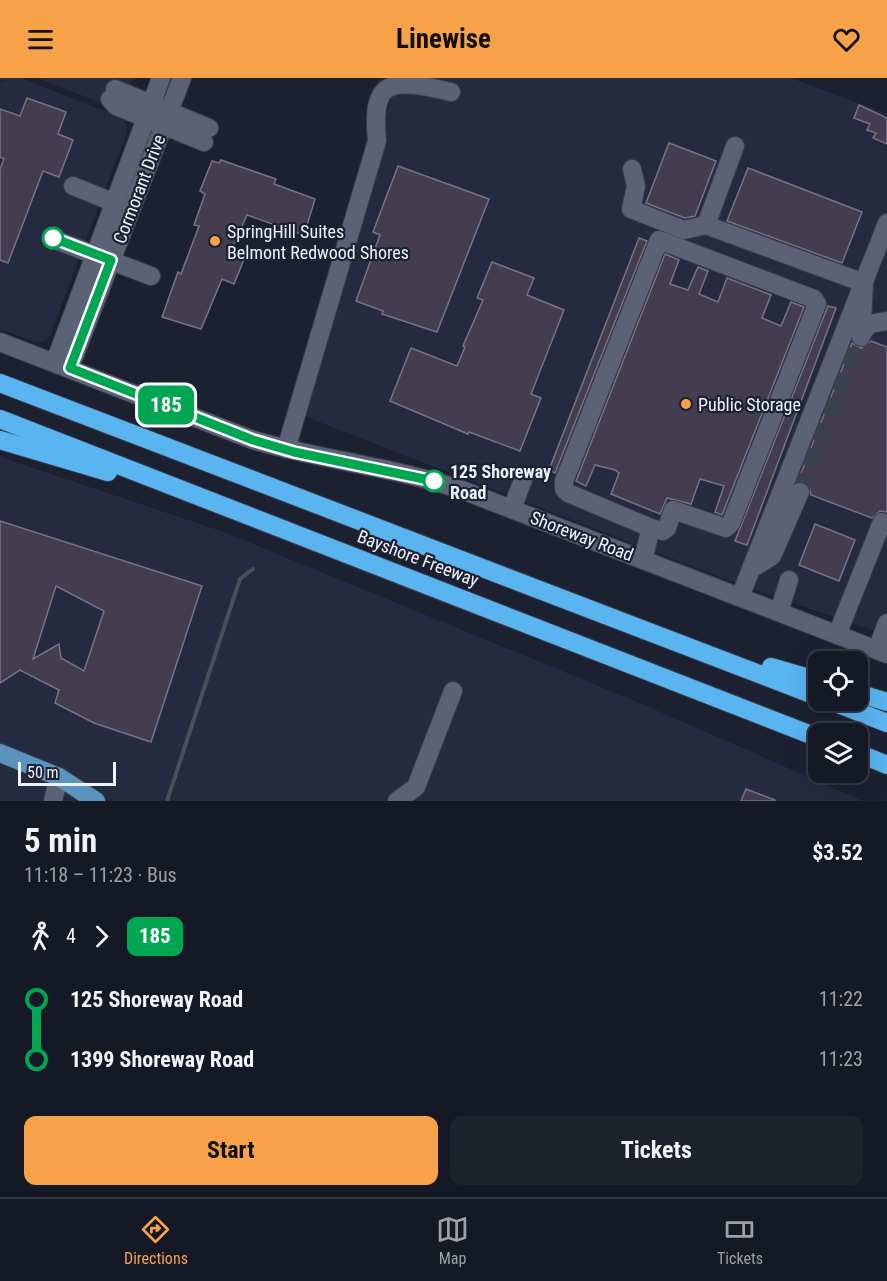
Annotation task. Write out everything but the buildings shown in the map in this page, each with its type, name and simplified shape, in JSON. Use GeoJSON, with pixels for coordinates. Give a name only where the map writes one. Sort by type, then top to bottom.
{"type":"FeatureCollection","features":[{"type":"Feature","properties":{"kind":"highway","name":"Bayshore Freeway"},"geometry":{"type":"LineString","coordinates":[[0,383],[808,693]]}},
{"type":"Feature","properties":{"kind":"highway","name":"Bayshore Freeway"},"geometry":{"type":"LineString","coordinates":[[0,419],[808,734]]}},
{"type":"Feature","properties":{"kind":"highway"},"geometry":{"type":"LineString","coordinates":[[0,440],[209,500]]}},
{"type":"Feature","properties":{"kind":"highway"},"geometry":{"type":"LineString","coordinates":[[638,627],[808,678]]}},
{"type":"Feature","properties":{"kind":"highway"},"geometry":{"type":"LineString","coordinates":[[868,696],[887,702]]}},
{"type":"Feature","properties":{"kind":"highway"},"geometry":{"type":"LineString","coordinates":[[856,711],[887,723]]}},
{"type":"Feature","properties":{"kind":"highway"},"geometry":{"type":"LineString","coordinates":[[868,757],[887,765]]}},
{"type":"Feature","properties":{"kind":"main road"},"geometry":{"type":"LineString","coordinates":[[0,753],[59,777],[96,801]]}},
{"type":"Feature","properties":{"kind":"street","name":"Cormorant Drive"},"geometry":{"type":"LineString","coordinates":[[103,257],[115,202],[162,78]]}},
{"type":"Feature","properties":{"kind":"street","name":"Cormorant Drive"},"geometry":{"type":"LineString","coordinates":[[62,365],[103,257],[182,78]]}},
{"type":"Feature","properties":{"kind":"street"},"geometry":{"type":"LineString","coordinates":[[286,449],[377,141],[374,109],[380,86],[389,79],[416,78],[451,92]]}},
{"type":"Feature","properties":{"kind":"street"},"geometry":{"type":"LineString","coordinates":[[112,94],[206,135]]}},
{"type":"Feature","properties":{"kind":"street"},"geometry":{"type":"LineString","coordinates":[[706,225],[735,146]]}},
{"type":"Feature","properties":{"kind":"street"},"geometry":{"type":"LineString","coordinates":[[632,169],[636,186],[631,209],[684,230],[706,225],[864,283]]}},
{"type":"Feature","properties":{"kind":"street"},"geometry":{"type":"LineString","coordinates":[[73,186],[115,202]]}},
{"type":"Feature","properties":{"kind":"street"},"geometry":{"type":"LineString","coordinates":[[740,597],[886,228]]}},
{"type":"Feature","properties":{"kind":"street"},"geometry":{"type":"LineString","coordinates":[[53,238],[151,276]]}},
{"type":"Feature","properties":{"kind":"street"},"geometry":{"type":"LineString","coordinates":[[659,240],[814,299],[817,304],[731,523],[726,528],[673,510],[667,528],[663,531],[651,528],[568,493],[564,489],[564,482],[659,240]]}},
{"type":"Feature","properties":{"kind":"street"},"geometry":{"type":"LineString","coordinates":[[864,283],[862,334],[868,324],[887,321]]}},
{"type":"Feature","properties":{"kind":"street","name":"Shoreway Road"},"geometry":{"type":"LineString","coordinates":[[0,342],[253,440],[437,481],[882,652]]}},
{"type":"Feature","properties":{"kind":"street"},"geometry":{"type":"LineString","coordinates":[[512,509],[524,477]]}},
{"type":"Feature","properties":{"kind":"street"},"geometry":{"type":"LineString","coordinates":[[751,568],[772,556],[800,492]]}},
{"type":"Feature","properties":{"kind":"street"},"geometry":{"type":"LineString","coordinates":[[837,634],[882,522]]}},
{"type":"Feature","properties":{"kind":"street"},"geometry":{"type":"LineString","coordinates":[[643,560],[651,528]]}},
{"type":"Feature","properties":{"kind":"street"},"geometry":{"type":"LineString","coordinates":[[779,612],[789,580]]}},
{"type":"Feature","properties":{"kind":"street"},"geometry":{"type":"LineString","coordinates":[[882,652],[887,623]]}},
{"type":"Feature","properties":{"kind":"street"},"geometry":{"type":"LineString","coordinates":[[397,801],[416,787],[453,692]]}},
{"type":"Feature","properties":{"kind":"street"},"geometry":{"type":"LineString","coordinates":[[53,801],[59,777]]}},
{"type":"Feature","properties":{"kind":"shaded area"},"geometry":{"type":"Polygon","coordinates":[[[0,78],[21,78],[122,118],[127,125],[127,132],[49,338],[43,342],[35,342],[0,329],[0,83],[8,80],[0,81],[0,78]]]}},
{"type":"Feature","properties":{"kind":"shaded area"},"geometry":{"type":"Polygon","coordinates":[[[38,78],[136,78],[104,104],[38,78]]]}},
{"type":"Feature","properties":{"kind":"shaded area"},"geometry":{"type":"Polygon","coordinates":[[[396,78],[791,78],[887,114],[887,635],[735,583],[306,417],[396,78]]]}},
{"type":"Feature","properties":{"kind":"shaded area"},"geometry":{"type":"Polygon","coordinates":[[[0,457],[221,531],[635,701],[808,777],[808,783],[822,783],[863,801],[0,801],[0,457]]]}},
{"type":"Feature","properties":{"kind":"waterway"},"geometry":{"type":"LineString","coordinates":[[167,801],[240,579],[253,569]]}},
{"type":"Feature","properties":{"kind":"tunnel"},"geometry":{"type":"LineString","coordinates":[[800,492],[861,337]]}},
{"type":"Feature","properties":{"kind":"bus line","name":"185"},"geometry":{"type":"LineString","coordinates":[[53,238],[111,260],[70,368],[253,440],[294,452],[434,481]]}},
{"type":"Feature","properties":{"kind":"place","name":"SpringHill Suites Belmont Redwood Shores"},"geometry":{"type":"Point","coordinates":[215,241]}},
{"type":"Feature","properties":{"kind":"place","name":"Public Storage"},"geometry":{"type":"Point","coordinates":[686,404]}},
{"type":"Feature","properties":{"kind":"place","name":"125 Shoreway Road"},"geometry":{"type":"Point","coordinates":[434,481]}}]}
